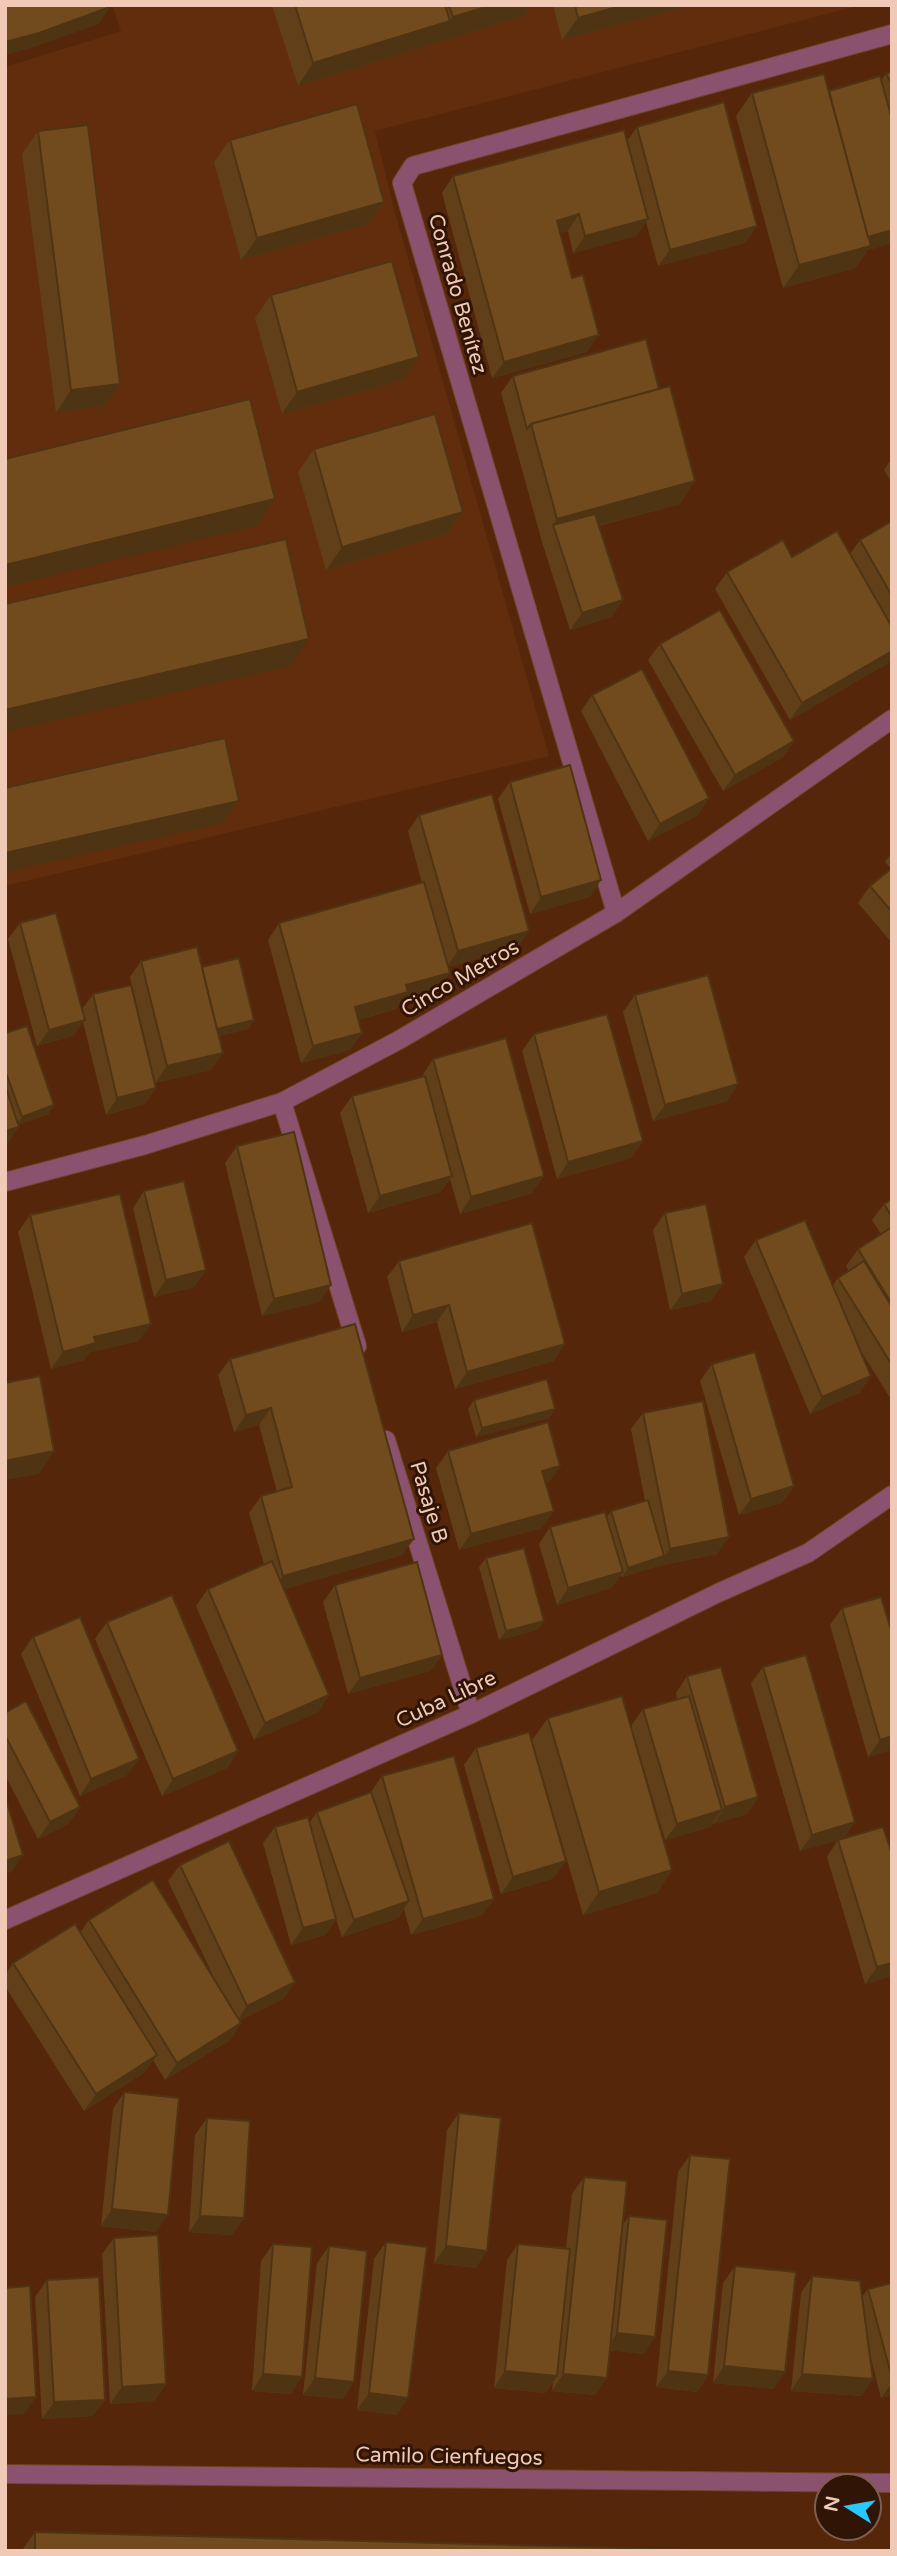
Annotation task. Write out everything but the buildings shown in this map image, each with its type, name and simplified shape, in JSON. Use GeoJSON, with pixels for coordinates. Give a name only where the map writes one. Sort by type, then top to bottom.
{"type":"FeatureCollection","features":[{"type":"Feature","properties":{"kind":"street","name":"Conrado Benítez"},"geometry":{"type":"LineString","coordinates":[[616,913],[402,183],[413,166],[892,34]]}},
{"type":"Feature","properties":{"kind":"street","name":"Cinco Metros"},"geometry":{"type":"LineString","coordinates":[[5,1182],[145,1145],[282,1102],[399,1040],[616,913],[892,719]]}},
{"type":"Feature","properties":{"kind":"street"},"geometry":{"type":"LineString","coordinates":[[282,1102],[364,1368]]}},
{"type":"Feature","properties":{"kind":"street","name":"Pasaje B"},"geometry":{"type":"LineString","coordinates":[[380,1422],[471,1714]]}},
{"type":"Feature","properties":{"kind":"street","name":"Cuba Libre"},"geometry":{"type":"LineString","coordinates":[[5,1920],[471,1714],[718,1593],[808,1553],[892,1495]]}},
{"type":"Feature","properties":{"kind":"street","name":"Camilo Cienfuegos"},"geometry":{"type":"LineString","coordinates":[[5,2474],[892,2483]]}},
{"type":"Feature","properties":{"kind":"shaded area"},"geometry":{"type":"Polygon","coordinates":[[[112,5],[861,5],[375,131],[394,209],[549,756],[5,886],[5,67],[121,31],[112,5]]]}}]}
